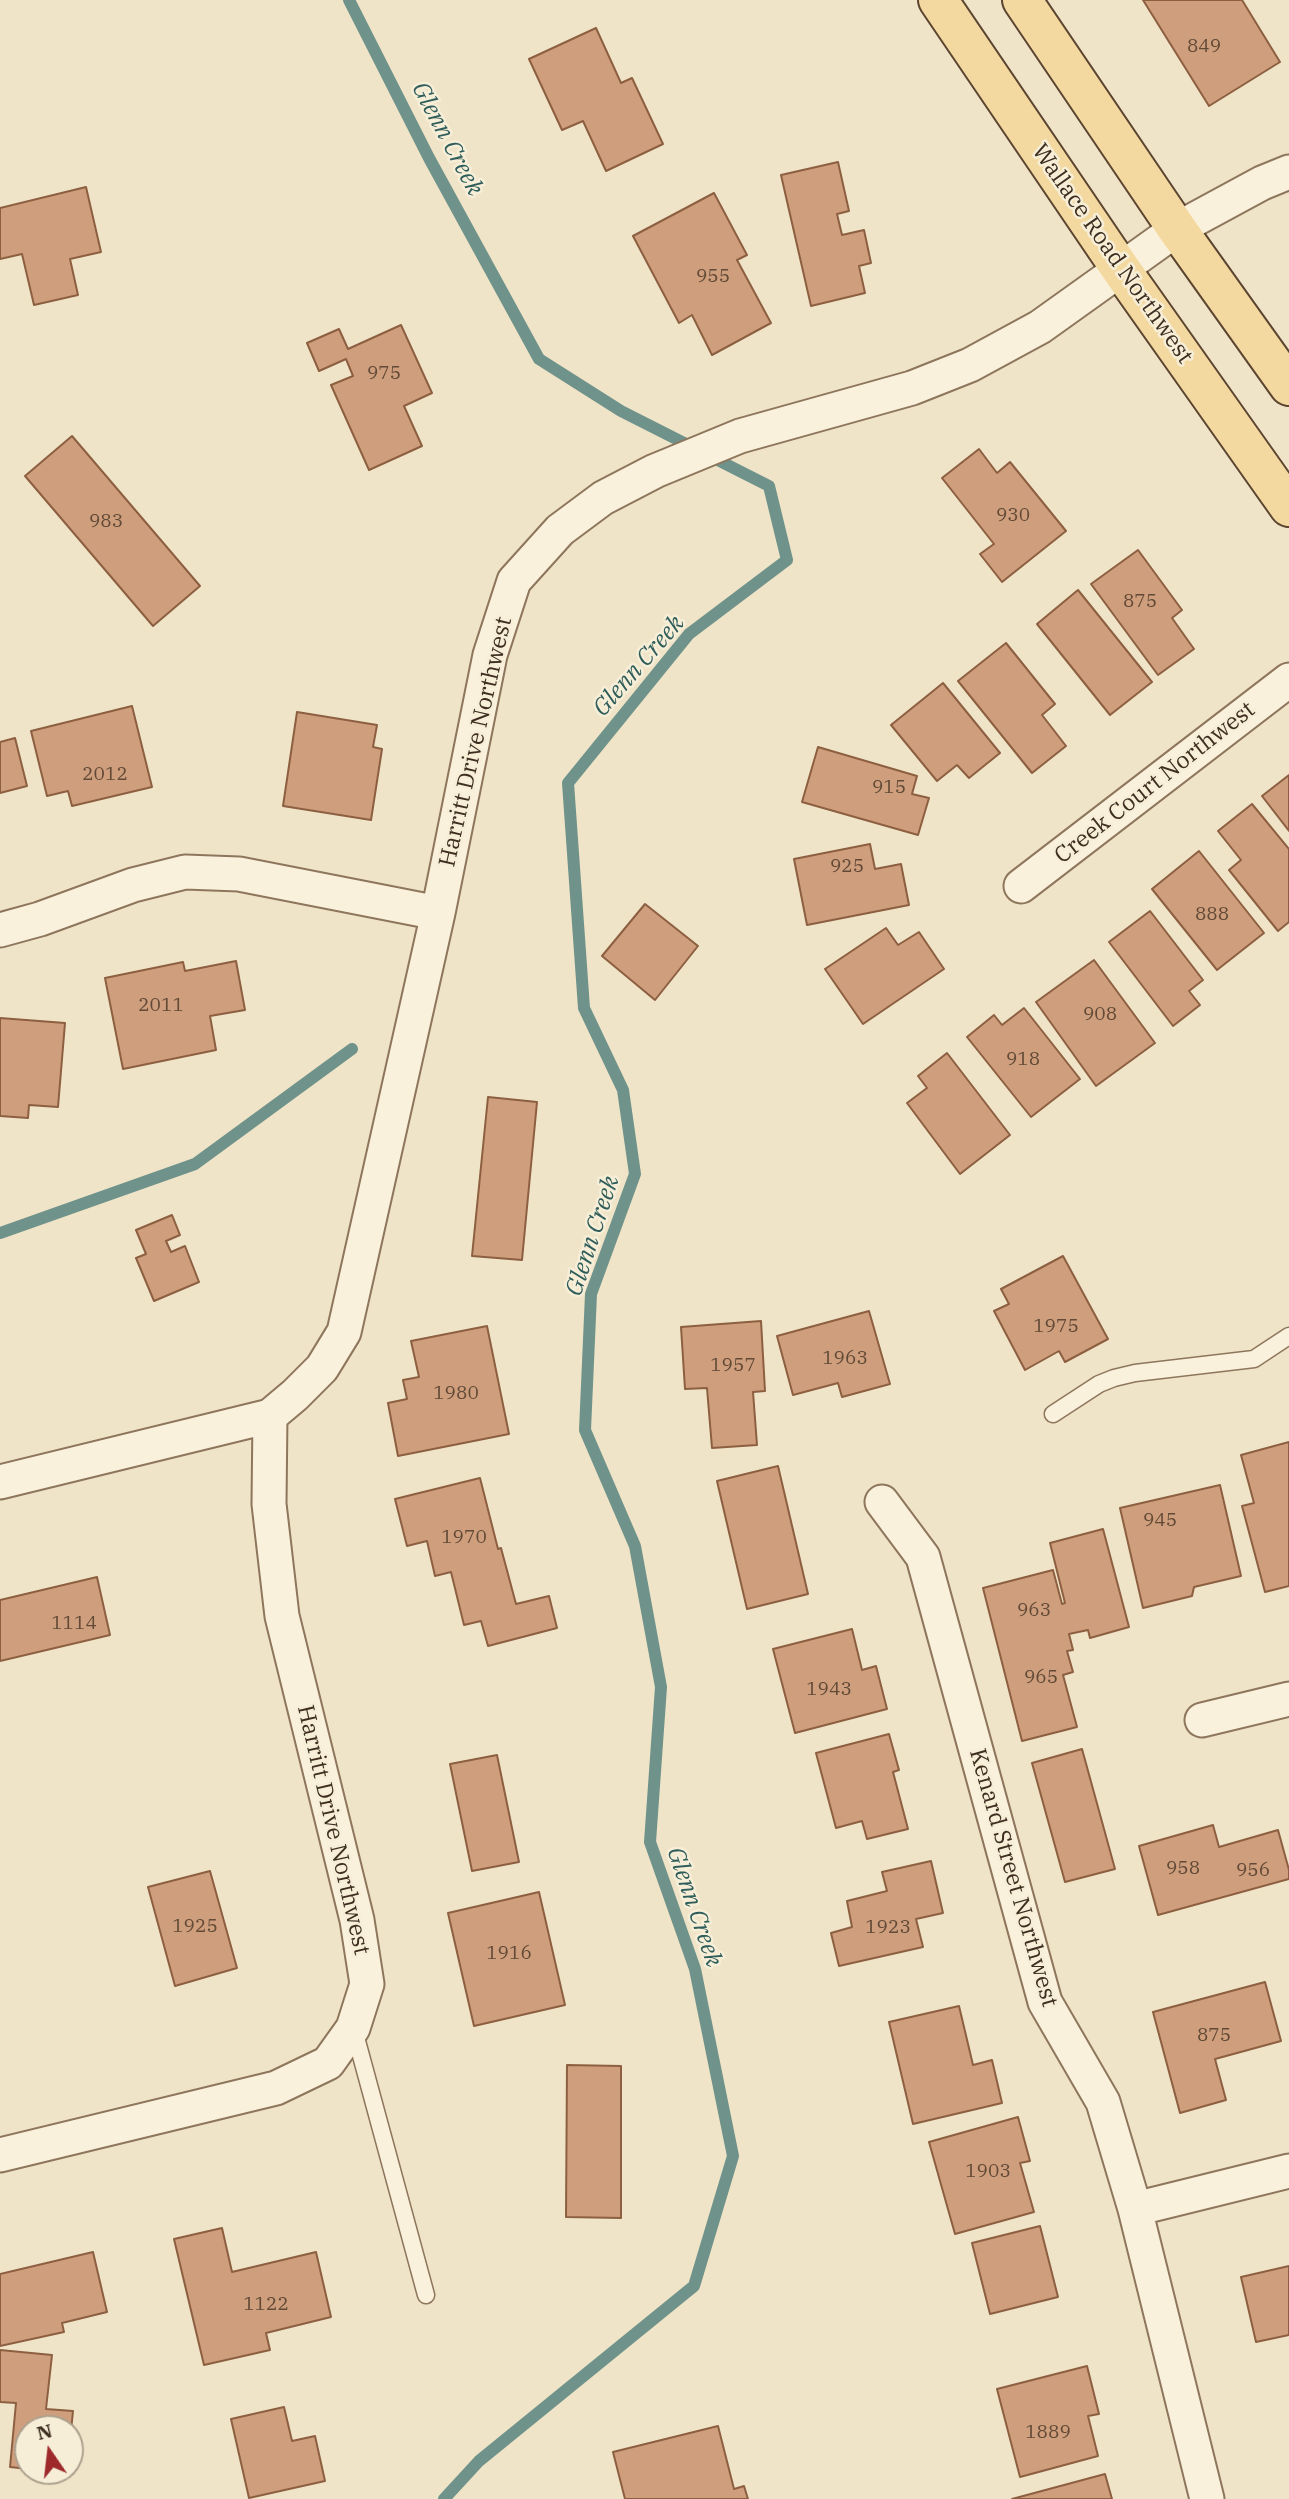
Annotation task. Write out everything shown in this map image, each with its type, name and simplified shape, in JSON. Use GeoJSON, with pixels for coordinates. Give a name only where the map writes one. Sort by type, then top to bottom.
{"type":"FeatureCollection","features":[{"type":"Feature","properties":{"kind":"main road","name":"Wallace Road Northwest"},"geometry":{"type":"LineString","coordinates":[[938,0],[1289,507]]}},
{"type":"Feature","properties":{"kind":"main road"},"geometry":{"type":"LineString","coordinates":[[1022,0],[1177,229],[1289,386]]}},
{"type":"Feature","properties":{"kind":"street","name":"Harritt Drive Northwest"},"geometry":{"type":"LineString","coordinates":[[0,1482],[270,1416],[322,1368],[344,1332],[438,913],[490,655],[514,581],[560,530],[603,498],[655,471],[740,436],[912,388],[970,365],[1040,327],[1177,229],[1262,183],[1289,172]]}},
{"type":"Feature","properties":{"kind":"street","name":"Creek Court Northwest"},"geometry":{"type":"LineString","coordinates":[[1021,886],[1289,680]]}},
{"type":"Feature","properties":{"kind":"street"},"geometry":{"type":"LineString","coordinates":[[0,930],[40,919],[133,885],[185,872],[239,874],[438,913]]}},
{"type":"Feature","properties":{"kind":"street","name":"Harritt Drive Northwest"},"geometry":{"type":"LineString","coordinates":[[0,2155],[276,2088],[328,2063],[353,2028],[367,1984],[357,1920],[282,1616],[269,1504],[270,1416]]}},
{"type":"Feature","properties":{"kind":"street","name":"Kenard Street Northwest"},"geometry":{"type":"LineString","coordinates":[[882,1502],[923,1557],[1045,2002],[1102,2102],[1135,2209],[1207,2499]]}},
{"type":"Feature","properties":{"kind":"street"},"geometry":{"type":"LineString","coordinates":[[1202,1720],[1289,1699]]}},
{"type":"Feature","properties":{"kind":"street"},"geometry":{"type":"LineString","coordinates":[[1135,2209],[1289,2171]]}},
{"type":"Feature","properties":{"kind":"lane"},"geometry":{"type":"LineString","coordinates":[[1053,1415],[1107,1381],[1135,1373],[1254,1359],[1289,1336]]}},
{"type":"Feature","properties":{"kind":"lane"},"geometry":{"type":"LineString","coordinates":[[353,2028],[426,2295]]}},
{"type":"Feature","properties":{"kind":"building"},"geometry":{"type":"Polygon","coordinates":[[[1143,0],[1242,0],[1280,62],[1209,106],[1143,0]]]}},
{"type":"Feature","properties":{"kind":"building"},"geometry":{"type":"Polygon","coordinates":[[[596,28],[621,83],[632,78],[663,144],[606,171],[583,121],[562,130],[529,59],[596,28]]]}},
{"type":"Feature","properties":{"kind":"building"},"geometry":{"type":"Polygon","coordinates":[[[838,162],[849,211],[837,214],[842,235],[864,230],[871,263],[859,266],[865,293],[811,306],[781,175],[838,162]]]}},
{"type":"Feature","properties":{"kind":"building"},"geometry":{"type":"Polygon","coordinates":[[[86,187],[101,252],[70,259],[78,295],[34,305],[22,254],[0,259],[0,208],[86,187]]]}},
{"type":"Feature","properties":{"kind":"building"},"geometry":{"type":"Polygon","coordinates":[[[714,193],[747,255],[737,260],[771,323],[712,355],[692,315],[679,323],[633,236],[714,193]]]}},
{"type":"Feature","properties":{"kind":"building"},"geometry":{"type":"Polygon","coordinates":[[[401,325],[432,393],[404,406],[422,446],[369,470],[331,385],[353,376],[346,359],[319,371],[307,343],[339,329],[348,349],[401,325]]]}},
{"type":"Feature","properties":{"kind":"building"},"geometry":{"type":"Polygon","coordinates":[[[72,436],[200,586],[153,626],[25,476],[72,436]]]}},
{"type":"Feature","properties":{"kind":"building"},"geometry":{"type":"Polygon","coordinates":[[[979,449],[997,473],[1010,462],[1066,531],[1002,582],[980,554],[994,544],[942,478],[979,449]]]}},
{"type":"Feature","properties":{"kind":"building"},"geometry":{"type":"Polygon","coordinates":[[[1138,550],[1182,610],[1172,618],[1194,649],[1158,675],[1091,584],[1138,550]]]}},
{"type":"Feature","properties":{"kind":"building"},"geometry":{"type":"Polygon","coordinates":[[[1078,590],[1152,682],[1110,715],[1037,624],[1078,590]]]}},
{"type":"Feature","properties":{"kind":"building"},"geometry":{"type":"Polygon","coordinates":[[[1006,643],[1055,704],[1042,715],[1066,746],[1032,773],[958,681],[1006,643]]]}},
{"type":"Feature","properties":{"kind":"building"},"geometry":{"type":"Polygon","coordinates":[[[943,683],[1000,753],[969,778],[957,765],[937,781],[891,725],[943,683]]]}},
{"type":"Feature","properties":{"kind":"building"},"geometry":{"type":"Polygon","coordinates":[[[132,706],[152,787],[72,806],[68,791],[47,796],[31,731],[132,706]]]}},
{"type":"Feature","properties":{"kind":"building"},"geometry":{"type":"Polygon","coordinates":[[[297,712],[377,725],[373,747],[382,749],[371,820],[283,806],[297,712]]]}},
{"type":"Feature","properties":{"kind":"building"},"geometry":{"type":"Polygon","coordinates":[[[15,738],[27,786],[0,793],[0,742],[15,738]]]}},
{"type":"Feature","properties":{"kind":"building"},"geometry":{"type":"Polygon","coordinates":[[[818,747],[917,776],[912,794],[929,798],[918,835],[802,802],[818,747]]]}},
{"type":"Feature","properties":{"kind":"building"},"geometry":{"type":"Polygon","coordinates":[[[1289,775],[1289,831],[1262,796],[1289,775]]]}},
{"type":"Feature","properties":{"kind":"building"},"geometry":{"type":"Polygon","coordinates":[[[1252,804],[1289,849],[1289,922],[1278,931],[1229,870],[1241,860],[1218,831],[1252,804]]]}},
{"type":"Feature","properties":{"kind":"building"},"geometry":{"type":"Polygon","coordinates":[[[870,844],[875,869],[901,864],[909,905],[807,925],[794,859],[870,844]]]}},
{"type":"Feature","properties":{"kind":"building"},"geometry":{"type":"Polygon","coordinates":[[[1199,851],[1264,933],[1217,970],[1152,889],[1199,851]]]}},
{"type":"Feature","properties":{"kind":"building"},"geometry":{"type":"Polygon","coordinates":[[[645,904],[698,946],[655,1000],[602,956],[645,904]]]}},
{"type":"Feature","properties":{"kind":"building"},"geometry":{"type":"Polygon","coordinates":[[[1150,911],[1203,980],[1189,991],[1200,1005],[1173,1026],[1109,942],[1150,911]]]}},
{"type":"Feature","properties":{"kind":"building"},"geometry":{"type":"Polygon","coordinates":[[[886,928],[898,945],[919,932],[944,969],[863,1024],[825,969],[886,928]]]}},
{"type":"Feature","properties":{"kind":"building"},"geometry":{"type":"Polygon","coordinates":[[[1094,960],[1155,1043],[1096,1086],[1036,1002],[1094,960]]]}},
{"type":"Feature","properties":{"kind":"building"},"geometry":{"type":"Polygon","coordinates":[[[236,961],[245,1010],[210,1016],[216,1050],[123,1069],[105,978],[183,962],[185,971],[236,961]]]}},
{"type":"Feature","properties":{"kind":"building"},"geometry":{"type":"Polygon","coordinates":[[[1024,1008],[1080,1079],[1031,1117],[967,1037],[994,1015],[1002,1025],[1024,1008]]]}},
{"type":"Feature","properties":{"kind":"building"},"geometry":{"type":"Polygon","coordinates":[[[0,1018],[65,1023],[58,1107],[29,1105],[28,1118],[0,1116],[0,1018]]]}},
{"type":"Feature","properties":{"kind":"building"},"geometry":{"type":"Polygon","coordinates":[[[947,1053],[1010,1135],[960,1174],[907,1103],[927,1088],[918,1076],[947,1053]]]}},
{"type":"Feature","properties":{"kind":"building"},"geometry":{"type":"Polygon","coordinates":[[[488,1097],[537,1102],[522,1260],[472,1256],[488,1097]]]}},
{"type":"Feature","properties":{"kind":"building"},"geometry":{"type":"Polygon","coordinates":[[[172,1215],[180,1235],[166,1241],[171,1252],[185,1246],[199,1282],[154,1301],[136,1258],[146,1254],[136,1230],[172,1215]]]}},
{"type":"Feature","properties":{"kind":"building"},"geometry":{"type":"Polygon","coordinates":[[[1063,1256],[1108,1339],[1065,1362],[1059,1351],[1025,1370],[994,1311],[1009,1304],[1001,1289],[1063,1256]]]}},
{"type":"Feature","properties":{"kind":"building"},"geometry":{"type":"Polygon","coordinates":[[[869,1311],[890,1384],[842,1397],[838,1383],[793,1395],[777,1336],[869,1311]]]}},
{"type":"Feature","properties":{"kind":"building"},"geometry":{"type":"Polygon","coordinates":[[[761,1321],[765,1391],[753,1392],[757,1445],[712,1448],[707,1388],[685,1389],[681,1327],[761,1321]]]}},
{"type":"Feature","properties":{"kind":"building"},"geometry":{"type":"Polygon","coordinates":[[[487,1326],[509,1434],[398,1456],[388,1403],[407,1399],[403,1380],[419,1377],[411,1341],[487,1326]]]}},
{"type":"Feature","properties":{"kind":"building"},"geometry":{"type":"Polygon","coordinates":[[[1289,1442],[1289,1586],[1265,1592],[1242,1506],[1254,1503],[1241,1455],[1289,1442]]]}},
{"type":"Feature","properties":{"kind":"building"},"geometry":{"type":"Polygon","coordinates":[[[778,1466],[808,1594],[747,1609],[717,1481],[778,1466]]]}},
{"type":"Feature","properties":{"kind":"building"},"geometry":{"type":"Polygon","coordinates":[[[480,1478],[498,1549],[501,1548],[516,1604],[549,1596],[557,1628],[488,1646],[481,1621],[464,1625],[451,1572],[435,1576],[427,1541],[407,1546],[395,1499],[480,1478]]]}},
{"type":"Feature","properties":{"kind":"building"},"geometry":{"type":"Polygon","coordinates":[[[1220,1485],[1241,1576],[1194,1587],[1192,1596],[1143,1608],[1120,1508],[1220,1485]]]}},
{"type":"Feature","properties":{"kind":"building"},"geometry":{"type":"Polygon","coordinates":[[[1103,1529],[1129,1627],[1090,1638],[1088,1630],[1069,1634],[1073,1650],[1067,1651],[1073,1672],[1063,1675],[1077,1727],[1022,1741],[983,1588],[1053,1570],[1062,1604],[1065,1603],[1050,1543],[1103,1529]]]}},
{"type":"Feature","properties":{"kind":"building"},"geometry":{"type":"Polygon","coordinates":[[[97,1577],[110,1635],[0,1661],[0,1600],[97,1577]]]}},
{"type":"Feature","properties":{"kind":"building"},"geometry":{"type":"Polygon","coordinates":[[[852,1629],[862,1670],[876,1666],[887,1709],[795,1733],[773,1649],[852,1629]]]}},
{"type":"Feature","properties":{"kind":"building"},"geometry":{"type":"Polygon","coordinates":[[[889,1734],[899,1770],[893,1772],[908,1829],[867,1839],[862,1821],[836,1828],[816,1753],[889,1734]]]}},
{"type":"Feature","properties":{"kind":"building"},"geometry":{"type":"Polygon","coordinates":[[[1082,1749],[1115,1869],[1065,1882],[1032,1763],[1082,1749]]]}},
{"type":"Feature","properties":{"kind":"building"},"geometry":{"type":"Polygon","coordinates":[[[497,1755],[519,1862],[472,1871],[450,1764],[497,1755]]]}},
{"type":"Feature","properties":{"kind":"building"},"geometry":{"type":"Polygon","coordinates":[[[1213,1825],[1219,1847],[1278,1830],[1289,1879],[1158,1915],[1139,1846],[1213,1825]]]}},
{"type":"Feature","properties":{"kind":"building"},"geometry":{"type":"Polygon","coordinates":[[[931,1861],[943,1913],[916,1919],[923,1947],[839,1966],[831,1933],[852,1927],[847,1901],[887,1891],[882,1872],[931,1861]]]}},
{"type":"Feature","properties":{"kind":"building"},"geometry":{"type":"Polygon","coordinates":[[[210,1871],[237,1968],[175,1986],[148,1887],[210,1871]]]}},
{"type":"Feature","properties":{"kind":"building"},"geometry":{"type":"Polygon","coordinates":[[[539,1892],[565,2005],[474,2026],[448,1913],[539,1892]]]}},
{"type":"Feature","properties":{"kind":"building"},"geometry":{"type":"Polygon","coordinates":[[[1265,1982],[1281,2041],[1215,2059],[1226,2100],[1180,2113],[1153,2012],[1265,1982]]]}},
{"type":"Feature","properties":{"kind":"building"},"geometry":{"type":"Polygon","coordinates":[[[959,2006],[973,2065],[992,2060],[1002,2103],[913,2124],[889,2022],[959,2006]]]}},
{"type":"Feature","properties":{"kind":"building"},"geometry":{"type":"Polygon","coordinates":[[[567,2065],[621,2066],[621,2218],[566,2217],[567,2065]]]}},
{"type":"Feature","properties":{"kind":"building"},"geometry":{"type":"Polygon","coordinates":[[[1018,2117],[1030,2161],[1020,2163],[1034,2212],[955,2234],[929,2142],[1018,2117]]]}},
{"type":"Feature","properties":{"kind":"building"},"geometry":{"type":"Polygon","coordinates":[[[1040,2226],[1058,2297],[990,2314],[972,2243],[1040,2226]]]}},
{"type":"Feature","properties":{"kind":"building"},"geometry":{"type":"Polygon","coordinates":[[[222,2228],[232,2272],[316,2252],[331,2317],[266,2333],[270,2350],[204,2365],[174,2239],[222,2228]]]}},
{"type":"Feature","properties":{"kind":"building"},"geometry":{"type":"Polygon","coordinates":[[[93,2252],[107,2312],[62,2323],[64,2332],[0,2346],[0,2274],[93,2252]]]}},
{"type":"Feature","properties":{"kind":"building"},"geometry":{"type":"Polygon","coordinates":[[[1289,2266],[1289,2335],[1256,2342],[1241,2277],[1289,2266]]]}},
{"type":"Feature","properties":{"kind":"building"},"geometry":{"type":"Polygon","coordinates":[[[0,2350],[52,2355],[46,2409],[73,2411],[73,2415],[15,2415],[16,2403],[0,2402],[0,2350]]]}},
{"type":"Feature","properties":{"kind":"building"},"geometry":{"type":"Polygon","coordinates":[[[1087,2366],[1099,2414],[1088,2416],[1098,2456],[1020,2477],[997,2389],[1087,2366]]]}},
{"type":"Feature","properties":{"kind":"building"},"geometry":{"type":"Polygon","coordinates":[[[284,2407],[292,2441],[315,2436],[325,2481],[249,2498],[231,2419],[284,2407]]]}},
{"type":"Feature","properties":{"kind":"building"},"geometry":{"type":"Polygon","coordinates":[[[14,2424],[14,2467],[10,2467],[14,2424]]]}},
{"type":"Feature","properties":{"kind":"building"},"geometry":{"type":"Polygon","coordinates":[[[718,2426],[734,2489],[744,2486],[748,2499],[625,2499],[613,2452],[718,2426]]]}},
{"type":"Feature","properties":{"kind":"building"},"geometry":{"type":"Polygon","coordinates":[[[1105,2474],[1112,2499],[1012,2499],[1105,2474]]]}},
{"type":"Feature","properties":{"kind":"waterway","name":"Glenn Creek"},"geometry":{"type":"LineString","coordinates":[[349,0],[429,158],[539,359],[621,411],[769,486],[787,560],[689,634],[568,783],[584,1008],[623,1090],[635,1174],[591,1294],[585,1430],[635,1546],[661,1687],[650,1842],[695,1969],[733,2156],[694,2286],[479,2461],[444,2499]]}},
{"type":"Feature","properties":{"kind":"waterway"},"geometry":{"type":"LineString","coordinates":[[0,1233],[195,1164],[352,1049]]}}]}
